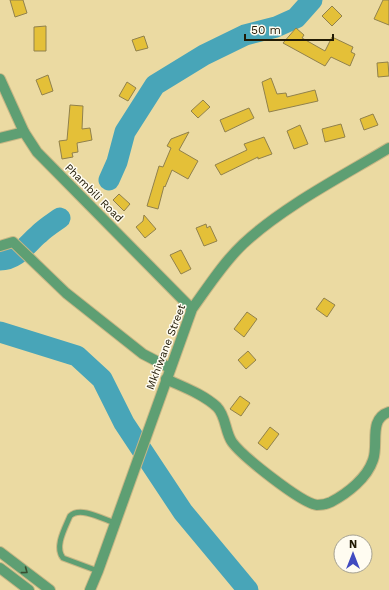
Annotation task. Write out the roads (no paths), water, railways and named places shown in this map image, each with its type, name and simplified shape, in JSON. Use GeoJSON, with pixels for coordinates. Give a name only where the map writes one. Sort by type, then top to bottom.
{"type":"FeatureCollection","features":[{"type":"Feature","properties":{"kind":"street","name":"Phambili Road"},"geometry":{"type":"LineString","coordinates":[[0,79],[24,132],[37,152],[192,309]]}},
{"type":"Feature","properties":{"kind":"street"},"geometry":{"type":"LineString","coordinates":[[0,138],[24,132]]}},
{"type":"Feature","properties":{"kind":"street","name":"Mkhiwane Street"},"geometry":{"type":"LineString","coordinates":[[90,590],[192,309],[219,272],[243,245],[269,224],[389,148]]}},
{"type":"Feature","properties":{"kind":"street"},"geometry":{"type":"LineString","coordinates":[[0,246],[13,242],[66,293],[143,354],[170,368]]}},
{"type":"Feature","properties":{"kind":"street"},"geometry":{"type":"LineString","coordinates":[[166,379],[209,400],[218,407],[229,437],[236,447],[295,496],[317,505],[334,500],[351,489],[365,475],[373,461],[377,424],[380,418],[389,412]]}},
{"type":"Feature","properties":{"kind":"street"},"geometry":{"type":"LineString","coordinates":[[0,552],[50,590]]}},
{"type":"Feature","properties":{"kind":"street"},"geometry":{"type":"LineString","coordinates":[[0,568],[28,590]]}},
{"type":"Feature","properties":{"kind":"lane"},"geometry":{"type":"LineString","coordinates":[[98,571],[63,558],[59,551],[70,516],[73,513],[81,512],[115,523]]}},
{"type":"Feature","properties":{"kind":"waterway"},"geometry":{"type":"LineString","coordinates":[[109,180],[117,162],[125,132],[155,85],[204,55],[245,35],[276,27],[296,18],[312,0]]}},
{"type":"Feature","properties":{"kind":"waterway"},"geometry":{"type":"LineString","coordinates":[[0,260],[17,254],[60,218]]}},
{"type":"Feature","properties":{"kind":"waterway"},"geometry":{"type":"LineString","coordinates":[[0,332],[77,356],[102,379],[124,423],[183,512],[248,590]]}}]}
